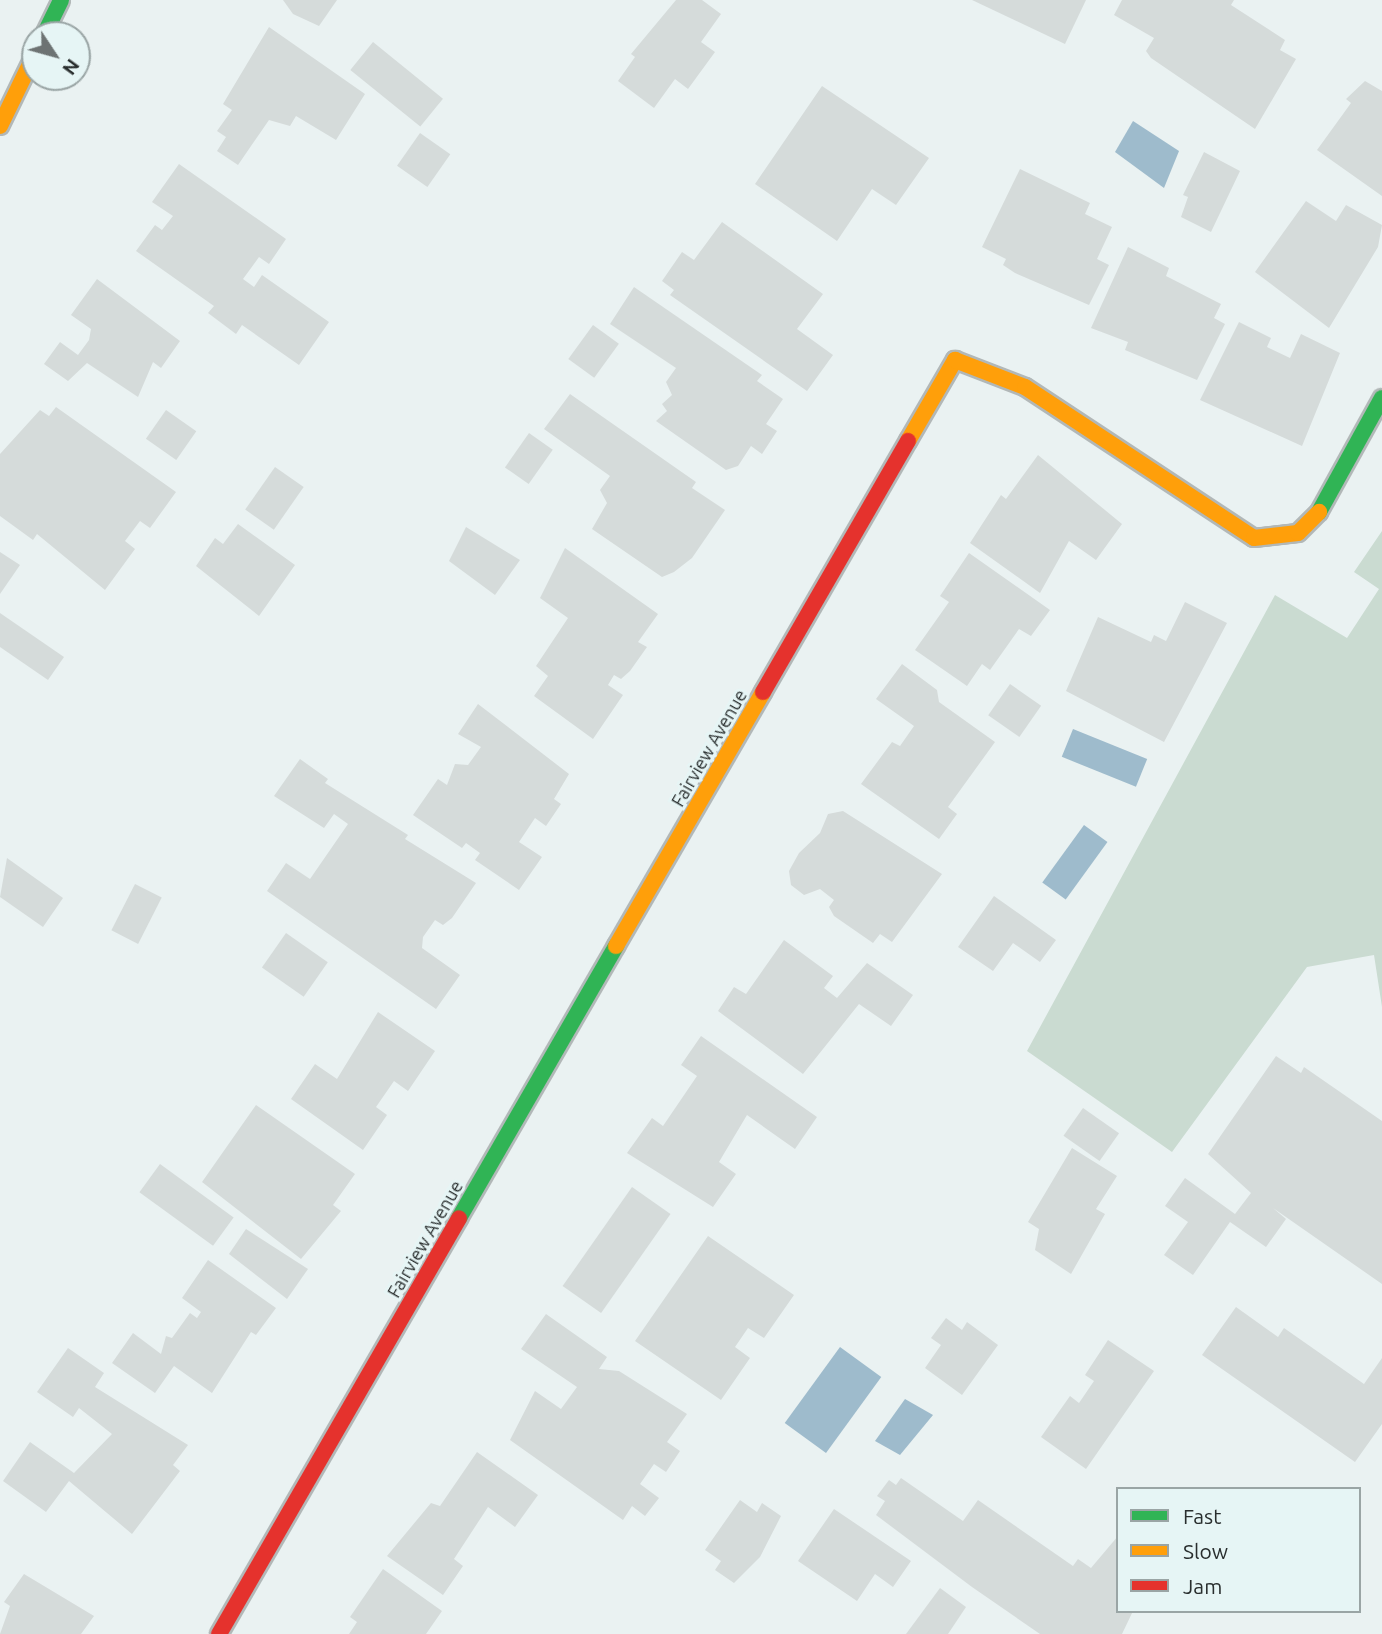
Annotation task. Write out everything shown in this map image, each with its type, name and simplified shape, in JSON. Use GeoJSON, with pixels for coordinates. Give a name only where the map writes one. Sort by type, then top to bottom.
{"type":"FeatureCollection","features":[{"type":"Feature","properties":{"kind":"street"},"geometry":{"type":"LineString","coordinates":[[51,21],[61,0]]}},
{"type":"Feature","properties":{"kind":"street"},"geometry":{"type":"LineString","coordinates":[[0,126],[21,83]]}},
{"type":"Feature","properties":{"kind":"street","name":"Fairview Avenue"},"geometry":{"type":"LineString","coordinates":[[219,1634],[956,360],[1025,387],[1254,538],[1298,533],[1329,502],[1382,398]]}},
{"type":"Feature","properties":{"kind":"green space"},"geometry":{"type":"Polygon","coordinates":[[[1382,531],[1382,1007],[1374,955],[1307,967],[1172,1152],[1027,1051],[1275,595],[1347,638],[1379,589],[1354,572],[1382,531]]]}},
{"type":"Feature","properties":{"kind":"water"},"geometry":{"type":"Polygon","coordinates":[[[1133,121],[1179,151],[1164,188],[1115,152],[1133,121]]]}},
{"type":"Feature","properties":{"kind":"water"},"geometry":{"type":"Polygon","coordinates":[[[1073,729],[1147,759],[1136,787],[1062,757],[1073,729]]]}},
{"type":"Feature","properties":{"kind":"water"},"geometry":{"type":"Polygon","coordinates":[[[1084,825],[1107,842],[1066,899],[1042,882],[1084,825]]]}},
{"type":"Feature","properties":{"kind":"water"},"geometry":{"type":"Polygon","coordinates":[[[840,1347],[881,1377],[826,1453],[785,1423],[840,1347]]]}},
{"type":"Feature","properties":{"kind":"water"},"geometry":{"type":"Polygon","coordinates":[[[905,1399],[933,1415],[900,1455],[875,1441],[905,1399]]]}},
{"type":"Feature","properties":{"kind":"building"},"geometry":{"type":"Polygon","coordinates":[[[283,0],[337,0],[319,26],[293,14],[283,0]]]}},
{"type":"Feature","properties":{"kind":"building"},"geometry":{"type":"Polygon","coordinates":[[[676,0],[702,0],[721,14],[701,42],[715,52],[688,89],[675,79],[654,108],[618,81],[635,57],[631,54],[676,0]]]}},
{"type":"Feature","properties":{"kind":"building"},"geometry":{"type":"Polygon","coordinates":[[[972,0],[1086,0],[1065,44],[972,0]]]}},
{"type":"Feature","properties":{"kind":"building"},"geometry":{"type":"Polygon","coordinates":[[[1122,0],[1234,0],[1231,5],[1285,40],[1280,50],[1296,59],[1255,129],[1151,58],[1146,51],[1154,38],[1114,15],[1122,0]]]}},
{"type":"Feature","properties":{"kind":"building"},"geometry":{"type":"Polygon","coordinates":[[[269,27],[365,94],[336,140],[296,116],[290,126],[269,120],[238,165],[217,151],[226,137],[217,131],[232,110],[223,104],[269,27]]]}},
{"type":"Feature","properties":{"kind":"building"},"geometry":{"type":"Polygon","coordinates":[[[373,42],[443,99],[420,127],[350,70],[373,42]]]}},
{"type":"Feature","properties":{"kind":"building"},"geometry":{"type":"Polygon","coordinates":[[[1365,81],[1382,91],[1382,196],[1317,150],[1351,103],[1346,99],[1365,81]]]}},
{"type":"Feature","properties":{"kind":"building"},"geometry":{"type":"Polygon","coordinates":[[[822,86],[929,158],[896,205],[872,189],[837,241],[755,184],[822,86]]]}},
{"type":"Feature","properties":{"kind":"building"},"geometry":{"type":"Polygon","coordinates":[[[420,133],[450,154],[427,187],[397,166],[420,133]]]}},
{"type":"Feature","properties":{"kind":"building"},"geometry":{"type":"Polygon","coordinates":[[[1204,152],[1240,171],[1211,232],[1181,217],[1188,197],[1183,195],[1204,152]]]}},
{"type":"Feature","properties":{"kind":"building"},"geometry":{"type":"Polygon","coordinates":[[[179,164],[286,239],[269,264],[259,257],[243,279],[254,287],[262,275],[329,322],[299,365],[242,325],[236,334],[208,313],[214,306],[136,251],[155,225],[162,230],[173,216],[152,202],[179,164]]]}},
{"type":"Feature","properties":{"kind":"building"},"geometry":{"type":"Polygon","coordinates":[[[1020,169],[1090,203],[1085,214],[1112,227],[1097,259],[1109,265],[1089,305],[1015,273],[1003,265],[1006,259],[982,247],[1020,169]]]}},
{"type":"Feature","properties":{"kind":"building"},"geometry":{"type":"Polygon","coordinates":[[[1306,201],[1336,221],[1346,205],[1382,225],[1378,247],[1329,328],[1255,272],[1306,201]]]}},
{"type":"Feature","properties":{"kind":"building"},"geometry":{"type":"Polygon","coordinates":[[[722,222],[823,294],[797,329],[833,355],[807,391],[670,295],[674,290],[662,281],[682,252],[694,260],[722,222]]]}},
{"type":"Feature","properties":{"kind":"building"},"geometry":{"type":"Polygon","coordinates":[[[1128,247],[1169,268],[1166,276],[1221,304],[1214,318],[1225,324],[1197,380],[1125,350],[1128,342],[1091,328],[1128,247]]]}},
{"type":"Feature","properties":{"kind":"building"},"geometry":{"type":"Polygon","coordinates":[[[97,279],[180,341],[161,368],[153,362],[138,397],[87,363],[68,381],[44,364],[60,342],[78,355],[89,340],[91,329],[71,315],[97,279]]]}},
{"type":"Feature","properties":{"kind":"building"},"geometry":{"type":"Polygon","coordinates":[[[634,287],[762,375],[757,381],[783,399],[766,424],[777,431],[762,454],[751,446],[738,466],[726,470],[656,421],[667,411],[662,404],[672,395],[666,382],[676,368],[610,324],[634,287]]]}},
{"type":"Feature","properties":{"kind":"building"},"geometry":{"type":"Polygon","coordinates":[[[1239,322],[1271,338],[1267,347],[1290,358],[1301,334],[1340,353],[1302,446],[1200,400],[1239,322]]]}},
{"type":"Feature","properties":{"kind":"building"},"geometry":{"type":"Polygon","coordinates":[[[593,325],[619,344],[594,378],[568,359],[593,325]]]}},
{"type":"Feature","properties":{"kind":"building"},"geometry":{"type":"Polygon","coordinates":[[[570,394],[696,482],[692,488],[725,510],[692,558],[674,572],[662,577],[592,529],[607,503],[600,490],[610,476],[544,429],[570,394]]]}},
{"type":"Feature","properties":{"kind":"building"},"geometry":{"type":"Polygon","coordinates":[[[56,407],[176,492],[150,528],[140,521],[125,541],[135,549],[105,590],[37,534],[33,540],[0,516],[0,454],[40,410],[49,416],[56,407]]]}},
{"type":"Feature","properties":{"kind":"building"},"geometry":{"type":"Polygon","coordinates":[[[166,410],[196,431],[176,460],[146,439],[166,410]]]}},
{"type":"Feature","properties":{"kind":"building"},"geometry":{"type":"Polygon","coordinates":[[[529,433],[553,450],[529,484],[505,467],[529,433]]]}},
{"type":"Feature","properties":{"kind":"building"},"geometry":{"type":"Polygon","coordinates":[[[1038,455],[1122,524],[1096,560],[1069,541],[1040,593],[970,543],[1001,495],[1006,499],[1038,455]]]}},
{"type":"Feature","properties":{"kind":"building"},"geometry":{"type":"Polygon","coordinates":[[[275,467],[304,487],[274,530],[245,510],[275,467]]]}},
{"type":"Feature","properties":{"kind":"building"},"geometry":{"type":"Polygon","coordinates":[[[238,524],[295,565],[259,616],[196,566],[215,538],[223,544],[238,524]]]}},
{"type":"Feature","properties":{"kind":"building"},"geometry":{"type":"Polygon","coordinates":[[[466,527],[520,560],[495,595],[449,561],[466,527]]]}},
{"type":"Feature","properties":{"kind":"building"},"geometry":{"type":"Polygon","coordinates":[[[565,548],[658,614],[638,642],[647,647],[630,671],[621,679],[614,675],[608,685],[623,695],[593,739],[534,696],[548,676],[536,666],[568,618],[540,598],[565,548]]]}},
{"type":"Feature","properties":{"kind":"building"},"geometry":{"type":"Polygon","coordinates":[[[0,552],[20,565],[0,594],[0,552]]]}},
{"type":"Feature","properties":{"kind":"building"},"geometry":{"type":"Polygon","coordinates":[[[969,553],[1050,610],[1031,636],[1019,629],[990,670],[982,664],[967,686],[915,650],[949,602],[940,596],[969,553]]]}},
{"type":"Feature","properties":{"kind":"building"},"geometry":{"type":"Polygon","coordinates":[[[1185,602],[1227,623],[1164,742],[1066,691],[1098,617],[1151,642],[1154,635],[1166,641],[1185,602]]]}},
{"type":"Feature","properties":{"kind":"building"},"geometry":{"type":"Polygon","coordinates":[[[0,613],[64,657],[48,680],[0,647],[0,613]]]}},
{"type":"Feature","properties":{"kind":"building"},"geometry":{"type":"Polygon","coordinates":[[[902,664],[937,690],[939,702],[995,742],[948,807],[957,814],[939,839],[861,784],[892,742],[900,746],[914,726],[876,699],[902,664]]]}},
{"type":"Feature","properties":{"kind":"building"},"geometry":{"type":"Polygon","coordinates":[[[1010,684],[1041,706],[1019,737],[988,715],[1010,684]]]}},
{"type":"Feature","properties":{"kind":"building"},"geometry":{"type":"Polygon","coordinates":[[[478,704],[569,774],[554,799],[561,804],[546,826],[535,818],[519,842],[542,857],[519,890],[475,860],[480,853],[466,843],[462,848],[413,815],[438,779],[447,785],[455,764],[468,765],[481,747],[458,734],[478,704]]]}},
{"type":"Feature","properties":{"kind":"building"},"geometry":{"type":"Polygon","coordinates":[[[300,759],[328,779],[325,783],[408,835],[405,839],[476,883],[452,918],[443,925],[435,920],[423,937],[422,948],[460,975],[436,1009],[267,891],[286,863],[310,879],[348,824],[334,814],[324,828],[274,796],[300,759]]]}},
{"type":"Feature","properties":{"kind":"building"},"geometry":{"type":"Polygon","coordinates":[[[843,811],[942,874],[892,942],[880,934],[873,943],[834,916],[829,907],[834,900],[820,889],[804,895],[791,885],[789,871],[799,853],[820,833],[828,814],[843,811]]]}},
{"type":"Feature","properties":{"kind":"building"},"geometry":{"type":"Polygon","coordinates":[[[7,858],[63,898],[43,927],[0,897],[7,858]]]}},
{"type":"Feature","properties":{"kind":"building"},"geometry":{"type":"Polygon","coordinates":[[[135,884],[162,898],[138,944],[111,930],[135,884]]]}},
{"type":"Feature","properties":{"kind":"building"},"geometry":{"type":"Polygon","coordinates":[[[994,896],[1056,940],[1040,962],[1013,943],[993,971],[958,947],[994,896]]]}},
{"type":"Feature","properties":{"kind":"building"},"geometry":{"type":"Polygon","coordinates":[[[286,933],[328,962],[304,997],[262,967],[286,933]]]}},
{"type":"Feature","properties":{"kind":"building"},"geometry":{"type":"Polygon","coordinates":[[[784,940],[833,976],[824,988],[837,998],[867,963],[913,995],[891,1026],[859,1004],[803,1074],[718,1011],[734,987],[746,994],[784,940]]]}},
{"type":"Feature","properties":{"kind":"building"},"geometry":{"type":"Polygon","coordinates":[[[378,1012],[435,1051],[408,1091],[394,1081],[376,1107],[387,1115],[363,1150],[291,1099],[315,1064],[337,1079],[378,1012]]]}},
{"type":"Feature","properties":{"kind":"building"},"geometry":{"type":"Polygon","coordinates":[[[701,1036],[817,1117],[795,1149],[747,1115],[719,1162],[736,1174],[713,1207],[627,1153],[652,1118],[663,1126],[697,1076],[681,1065],[701,1036]]]}},
{"type":"Feature","properties":{"kind":"building"},"geometry":{"type":"Polygon","coordinates":[[[1276,1056],[1301,1073],[1304,1067],[1382,1121],[1382,1284],[1273,1208],[1286,1219],[1266,1247],[1230,1222],[1193,1275],[1164,1255],[1188,1222],[1165,1206],[1185,1178],[1235,1214],[1251,1193],[1208,1154],[1276,1056]]]}},
{"type":"Feature","properties":{"kind":"building"},"geometry":{"type":"Polygon","coordinates":[[[256,1105],[355,1174],[333,1205],[341,1211],[301,1259],[202,1182],[256,1105]]]}},
{"type":"Feature","properties":{"kind":"building"},"geometry":{"type":"Polygon","coordinates":[[[1083,1108],[1119,1133],[1100,1161],[1063,1136],[1083,1108]]]}},
{"type":"Feature","properties":{"kind":"building"},"geometry":{"type":"Polygon","coordinates":[[[1072,1148],[1117,1176],[1096,1209],[1105,1214],[1071,1274],[1035,1250],[1039,1229],[1028,1222],[1072,1148]]]}},
{"type":"Feature","properties":{"kind":"building"},"geometry":{"type":"Polygon","coordinates":[[[160,1164],[234,1217],[213,1246],[139,1192],[160,1164]]]}},
{"type":"Feature","properties":{"kind":"building"},"geometry":{"type":"Polygon","coordinates":[[[632,1187],[671,1214],[601,1313],[563,1286],[632,1187]]]}},
{"type":"Feature","properties":{"kind":"building"},"geometry":{"type":"Polygon","coordinates":[[[246,1229],[308,1269],[287,1299],[229,1254],[246,1229]]]}},
{"type":"Feature","properties":{"kind":"building"},"geometry":{"type":"Polygon","coordinates":[[[708,1236],[794,1295],[764,1338],[748,1328],[735,1347],[750,1358],[721,1400],[635,1341],[708,1236]]]}},
{"type":"Feature","properties":{"kind":"building"},"geometry":{"type":"Polygon","coordinates":[[[208,1260],[276,1308],[256,1335],[251,1332],[212,1393],[174,1366],[155,1393],[112,1363],[133,1333],[161,1354],[166,1336],[172,1338],[190,1313],[197,1318],[201,1312],[182,1298],[208,1260]]]}},
{"type":"Feature","properties":{"kind":"building"},"geometry":{"type":"Polygon","coordinates":[[[1236,1307],[1278,1337],[1284,1328],[1364,1384],[1382,1358],[1382,1424],[1355,1462],[1202,1355],[1236,1307]]]}},
{"type":"Feature","properties":{"kind":"building"},"geometry":{"type":"Polygon","coordinates":[[[546,1314],[607,1357],[599,1369],[619,1371],[687,1414],[667,1442],[680,1451],[666,1472],[654,1464],[640,1484],[659,1498],[645,1516],[632,1506],[623,1520],[510,1440],[535,1391],[561,1409],[577,1387],[521,1349],[546,1314]]]}},
{"type":"Feature","properties":{"kind":"building"},"geometry":{"type":"Polygon","coordinates":[[[946,1318],[962,1330],[967,1322],[998,1345],[962,1395],[925,1368],[941,1345],[931,1338],[946,1318]]]}},
{"type":"Feature","properties":{"kind":"building"},"geometry":{"type":"Polygon","coordinates":[[[1108,1340],[1154,1371],[1086,1469],[1041,1437],[1070,1396],[1079,1403],[1094,1381],[1085,1375],[1108,1340]]]}},
{"type":"Feature","properties":{"kind":"building"},"geometry":{"type":"Polygon","coordinates":[[[68,1348],[104,1373],[95,1387],[188,1445],[173,1465],[180,1471],[132,1534],[69,1481],[46,1512],[3,1481],[30,1442],[74,1473],[112,1434],[79,1408],[73,1417],[37,1392],[68,1348]]]}},
{"type":"Feature","properties":{"kind":"building"},"geometry":{"type":"Polygon","coordinates":[[[477,1452],[538,1495],[515,1527],[488,1507],[454,1559],[463,1566],[443,1595],[387,1556],[431,1503],[440,1506],[477,1452]]]}},
{"type":"Feature","properties":{"kind":"building"},"geometry":{"type":"Polygon","coordinates":[[[901,1478],[963,1521],[978,1500],[1073,1566],[1078,1559],[1091,1568],[1116,1538],[1116,1613],[1132,1613],[1122,1634],[1040,1634],[876,1515],[885,1501],[877,1496],[889,1480],[896,1485],[901,1478]]]}},
{"type":"Feature","properties":{"kind":"building"},"geometry":{"type":"Polygon","coordinates":[[[740,1500],[757,1512],[762,1503],[781,1516],[760,1557],[734,1583],[715,1570],[721,1561],[705,1550],[740,1500]]]}},
{"type":"Feature","properties":{"kind":"building"},"geometry":{"type":"Polygon","coordinates":[[[834,1509],[911,1561],[893,1587],[875,1574],[857,1601],[798,1561],[834,1509]]]}},
{"type":"Feature","properties":{"kind":"building"},"geometry":{"type":"Polygon","coordinates":[[[383,1569],[442,1611],[426,1634],[349,1634],[357,1622],[350,1617],[383,1569]]]}},
{"type":"Feature","properties":{"kind":"building"},"geometry":{"type":"Polygon","coordinates":[[[24,1574],[94,1616],[81,1634],[0,1634],[10,1606],[4,1602],[24,1574]]]}},
{"type":"Feature","properties":{"kind":"building"},"geometry":{"type":"Polygon","coordinates":[[[940,1588],[966,1607],[948,1634],[906,1634],[940,1588]]]}},
{"type":"Feature","properties":{"kind":"traffic: fast"},"geometry":{"type":"LineString","coordinates":[[51,21],[61,0]]}},
{"type":"Feature","properties":{"kind":"traffic: fast"},"geometry":{"type":"LineString","coordinates":[[1319,512],[1382,398]]}},
{"type":"Feature","properties":{"kind":"traffic: fast"},"geometry":{"type":"LineString","coordinates":[[459,1218],[616,946]]}},
{"type":"Feature","properties":{"kind":"traffic: slow"},"geometry":{"type":"LineString","coordinates":[[0,126],[21,83]]}},
{"type":"Feature","properties":{"kind":"traffic: slow"},"geometry":{"type":"LineString","coordinates":[[908,441],[955,360],[1025,387],[1254,538],[1298,533],[1319,512]]}},
{"type":"Feature","properties":{"kind":"traffic: slow"},"geometry":{"type":"LineString","coordinates":[[616,946],[763,692]]}},
{"type":"Feature","properties":{"kind":"traffic: jam"},"geometry":{"type":"LineString","coordinates":[[763,692],[908,441]]}},
{"type":"Feature","properties":{"kind":"traffic: jam"},"geometry":{"type":"LineString","coordinates":[[219,1634],[459,1218]]}}]}
